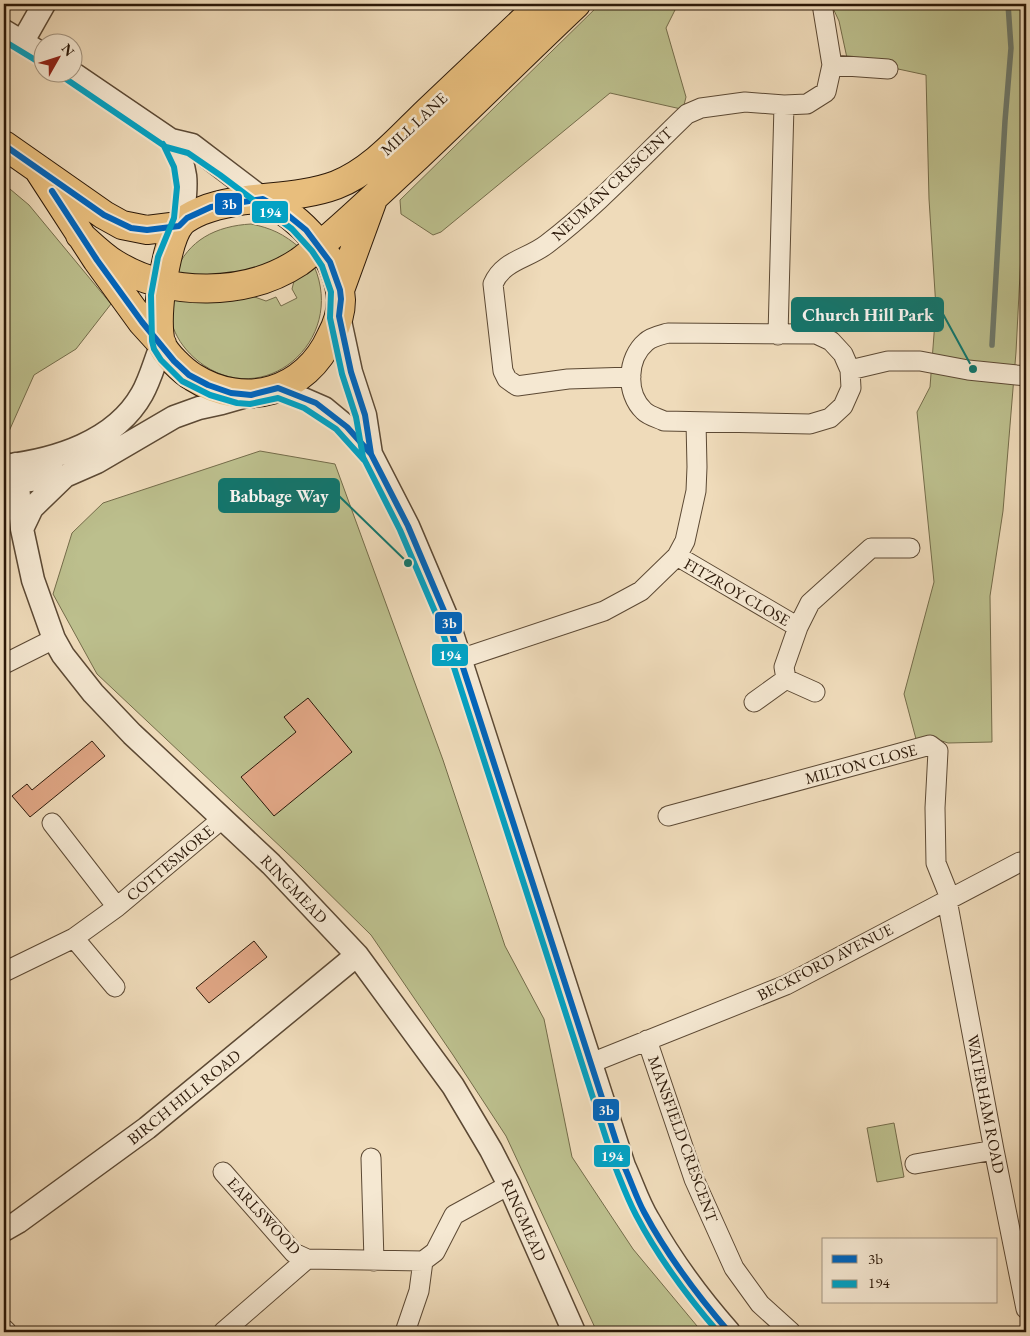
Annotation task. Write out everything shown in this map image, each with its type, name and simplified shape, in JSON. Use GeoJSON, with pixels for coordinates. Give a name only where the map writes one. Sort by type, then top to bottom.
{"type":"FeatureCollection","features":[{"type":"Feature","properties":{"kind":"main road","name":"MILL LANE"},"geometry":{"type":"LineString","coordinates":[[180,224],[194,214],[211,207],[333,186],[350,179],[389,148],[541,4]]}},
{"type":"Feature","properties":{"kind":"main road","name":"MILL LANE"},"geometry":{"type":"LineString","coordinates":[[80,235],[116,264],[143,278],[162,284],[216,288],[261,279],[286,269],[319,246],[372,200],[576,4]]}},
{"type":"Feature","properties":{"kind":"main road"},"geometry":{"type":"LineString","coordinates":[[4,145],[104,215],[122,225],[147,230],[180,224]]}},
{"type":"Feature","properties":{"kind":"main road"},"geometry":{"type":"LineString","coordinates":[[38,169],[80,235],[142,322],[188,375],[218,389],[251,395]]}},
{"type":"Feature","properties":{"kind":"main road"},"geometry":{"type":"LineString","coordinates":[[264,199],[289,216],[319,246],[334,270],[339,303]]}},
{"type":"Feature","properties":{"kind":"main road","name":"MILL LANE"},"geometry":{"type":"LineString","coordinates":[[251,395],[278,388],[302,374],[318,360],[328,343],[372,200]]}},
{"type":"Feature","properties":{"kind":"main road"},"geometry":{"type":"LineString","coordinates":[[162,344],[159,307],[162,284],[169,251],[180,224]]}},
{"type":"Feature","properties":{"kind":"street"},"geometry":{"type":"LineString","coordinates":[[32,48],[13,36],[44,4]]}},
{"type":"Feature","properties":{"kind":"street","name":"NEUMAN CRESCENT"},"geometry":{"type":"LineString","coordinates":[[631,377],[568,379],[517,386],[507,380],[503,371],[493,284],[496,277],[504,266],[545,246],[580,218],[686,114],[701,108],[744,102],[784,105],[806,104],[826,92],[832,65],[822,4]]}},
{"type":"Feature","properties":{"kind":"street"},"geometry":{"type":"LineString","coordinates":[[832,65],[888,69]]}},
{"type":"Feature","properties":{"kind":"street"},"geometry":{"type":"LineString","coordinates":[[82,79],[171,140],[192,145],[264,199]]}},
{"type":"Feature","properties":{"kind":"street"},"geometry":{"type":"LineString","coordinates":[[778,335],[784,105]]}},
{"type":"Feature","properties":{"kind":"street"},"geometry":{"type":"LineString","coordinates":[[171,140],[185,172],[186,188],[180,224]]}},
{"type":"Feature","properties":{"kind":"street"},"geometry":{"type":"LineString","coordinates":[[339,303],[350,372],[365,415],[371,454]]}},
{"type":"Feature","properties":{"kind":"street"},"geometry":{"type":"LineString","coordinates":[[668,333],[778,335],[816,334],[831,341],[843,354],[850,370],[851,388],[843,406],[830,418],[810,424],[664,421],[644,412],[632,396],[633,358],[647,341],[668,333]]}},
{"type":"Feature","properties":{"kind":"street"},"geometry":{"type":"LineString","coordinates":[[11,474],[34,462],[68,452],[94,440],[126,416],[148,384],[162,344]]}},
{"type":"Feature","properties":{"kind":"street"},"geometry":{"type":"LineString","coordinates":[[850,370],[888,361],[920,362],[968,370],[1026,376]]}},
{"type":"Feature","properties":{"kind":"street"},"geometry":{"type":"LineString","coordinates":[[278,388],[324,408],[347,427],[371,454],[408,526],[447,618],[624,1166],[647,1218],[680,1272],[705,1305],[730,1332]]}},
{"type":"Feature","properties":{"kind":"street"},"geometry":{"type":"LineString","coordinates":[[11,474],[38,478],[65,476],[98,462],[174,417],[199,408],[251,395]]}},
{"type":"Feature","properties":{"kind":"street"},"geometry":{"type":"LineString","coordinates":[[460,659],[604,611],[641,591],[677,556],[685,541],[696,491],[696,422]]}},
{"type":"Feature","properties":{"kind":"street","name":"RINGMEAD"},"geometry":{"type":"LineString","coordinates":[[11,474],[33,580],[54,639],[63,655],[93,693],[132,734],[271,864],[357,955],[453,1086],[491,1150],[509,1185],[574,1332]]}},
{"type":"Feature","properties":{"kind":"street"},"geometry":{"type":"LineString","coordinates":[[22,529],[32,508],[65,476]]}},
{"type":"Feature","properties":{"kind":"street","name":"FITZROY CLOSE"},"geometry":{"type":"LineString","coordinates":[[786,679],[784,667],[798,627],[810,603],[871,548],[910,548]]}},
{"type":"Feature","properties":{"kind":"street","name":"FITZROY CLOSE"},"geometry":{"type":"LineString","coordinates":[[677,556],[798,627]]}},
{"type":"Feature","properties":{"kind":"street"},"geometry":{"type":"LineString","coordinates":[[4,664],[54,639]]}},
{"type":"Feature","properties":{"kind":"street"},"geometry":{"type":"LineString","coordinates":[[754,702],[786,679],[816,692]]}},
{"type":"Feature","properties":{"kind":"street","name":"MILTON CLOSE"},"geometry":{"type":"LineString","coordinates":[[668,816],[930,745],[938,751],[935,808],[936,863],[949,899]]}},
{"type":"Feature","properties":{"kind":"street","name":"COTTESMORE"},"geometry":{"type":"LineString","coordinates":[[4,972],[74,938],[116,907],[222,820]]}},
{"type":"Feature","properties":{"kind":"street","name":"COTTESMORE"},"geometry":{"type":"LineString","coordinates":[[52,823],[116,907]]}},
{"type":"Feature","properties":{"kind":"street","name":"BECKFORD AVENUE"},"geometry":{"type":"LineString","coordinates":[[591,1063],[786,985],[1020,862],[1026,861]]}},
{"type":"Feature","properties":{"kind":"street","name":"WATERHAM ROAD"},"geometry":{"type":"LineString","coordinates":[[949,899],[994,1150],[1026,1309]]}},
{"type":"Feature","properties":{"kind":"street"},"geometry":{"type":"LineString","coordinates":[[74,938],[115,987]]}},
{"type":"Feature","properties":{"kind":"street","name":"BIRCH HILL ROAD"},"geometry":{"type":"LineString","coordinates":[[4,1230],[18,1222],[147,1128],[357,955]]}},
{"type":"Feature","properties":{"kind":"street","name":"MANSFIELD CRESCENT"},"geometry":{"type":"LineString","coordinates":[[647,1040],[694,1179],[734,1268],[760,1304],[791,1332]]}},
{"type":"Feature","properties":{"kind":"street"},"geometry":{"type":"LineString","coordinates":[[915,1164],[994,1150]]}},
{"type":"Feature","properties":{"kind":"street"},"geometry":{"type":"LineString","coordinates":[[371,1158],[374,1261]]}},
{"type":"Feature","properties":{"kind":"street","name":"EARLSWOOD"},"geometry":{"type":"LineString","coordinates":[[223,1172],[294,1253],[307,1259],[423,1262]]}},
{"type":"Feature","properties":{"kind":"street"},"geometry":{"type":"LineString","coordinates":[[405,1332],[419,1292],[423,1262],[435,1252],[454,1215],[509,1185]]}},
{"type":"Feature","properties":{"kind":"street","name":"EARLSWOOD"},"geometry":{"type":"LineString","coordinates":[[223,1332],[307,1259]]}},
{"type":"Feature","properties":{"kind":"green space"},"geometry":{"type":"Polygon","coordinates":[[[600,4],[678,4],[666,28],[686,97],[681,109],[610,93],[441,232],[433,235],[401,214],[400,200],[600,4]]]}},
{"type":"Feature","properties":{"kind":"green space"},"geometry":{"type":"Polygon","coordinates":[[[831,4],[1026,4],[1026,157],[1016,352],[1003,511],[990,596],[992,742],[948,743],[933,738],[916,739],[904,694],[934,582],[917,412],[930,387],[936,308],[929,199],[926,75],[847,58],[839,21],[831,4]]]}},
{"type":"Feature","properties":{"kind":"green space"},"geometry":{"type":"Polygon","coordinates":[[[4,184],[29,205],[111,304],[76,349],[34,375],[6,438],[4,438],[4,184]]]}},
{"type":"Feature","properties":{"kind":"green space"},"geometry":{"type":"Polygon","coordinates":[[[251,224],[277,232],[300,248],[263,267],[219,276],[175,273],[187,252],[205,237],[226,228],[251,224]]]}},
{"type":"Feature","properties":{"kind":"green space"},"geometry":{"type":"Polygon","coordinates":[[[314,266],[321,294],[319,320],[309,343],[293,361],[272,374],[248,379],[223,375],[194,358],[177,337],[171,320],[170,297],[249,295],[266,301],[276,297],[281,306],[297,298],[292,289],[295,277],[314,266]]]}},
{"type":"Feature","properties":{"kind":"green space"},"geometry":{"type":"Polygon","coordinates":[[[260,451],[335,464],[443,760],[505,946],[544,1019],[572,1157],[633,1249],[702,1332],[597,1332],[506,1136],[371,935],[301,866],[97,674],[53,594],[72,533],[103,503],[260,451]]]}},
{"type":"Feature","properties":{"kind":"green space"},"geometry":{"type":"Polygon","coordinates":[[[894,1123],[904,1177],[877,1182],[867,1128],[894,1123]]]}},
{"type":"Feature","properties":{"kind":"building"},"geometry":{"type":"Polygon","coordinates":[[[308,698],[352,752],[274,816],[241,777],[296,732],[284,717],[308,698]]]}},
{"type":"Feature","properties":{"kind":"building"},"geometry":{"type":"Polygon","coordinates":[[[92,741],[105,756],[30,817],[12,796],[27,784],[32,790],[92,741]]]}},
{"type":"Feature","properties":{"kind":"building"},"geometry":{"type":"Polygon","coordinates":[[[254,941],[267,957],[209,1003],[196,988],[254,941]]]}},
{"type":"Feature","properties":{"kind":"waterway"},"geometry":{"type":"LineString","coordinates":[[992,345],[1011,48],[1008,4]]}},
{"type":"Feature","properties":{"kind":"transit line","name":"194"},"geometry":{"type":"LineString","coordinates":[[4,41],[32,58]]}},
{"type":"Feature","properties":{"kind":"transit line","name":"194"},"geometry":{"type":"LineString","coordinates":[[70,82],[166,147],[188,153],[220,175],[292,229],[312,251],[322,266],[331,292],[330,318],[342,374],[356,417],[363,457],[400,530],[439,621],[616,1169],[633,1209],[663,1261],[718,1332]]}},
{"type":"Feature","properties":{"kind":"transit line","name":"194"},"geometry":{"type":"LineString","coordinates":[[163,144],[174,167],[177,187],[174,218],[158,257],[151,295],[152,341],[154,349],[161,360],[182,381],[210,395],[237,403],[250,404],[278,398],[304,408],[336,429],[364,460]]}},
{"type":"Feature","properties":{"kind":"transit line","name":"3b"},"geometry":{"type":"LineString","coordinates":[[4,145],[104,215],[131,228],[147,230],[179,226],[187,218],[211,207],[263,199],[279,208],[306,230],[330,262],[340,290],[339,316],[351,372],[365,415],[371,454],[408,526],[447,618],[624,1166],[641,1206],[662,1244],[705,1304],[729,1332]]}},
{"type":"Feature","properties":{"kind":"transit line","name":"3b"},"geometry":{"type":"LineString","coordinates":[[52,191],[97,260],[142,322],[174,361],[189,375],[208,385],[231,393],[251,395],[278,388],[316,403],[347,427],[371,454]]}},
{"type":"Feature","properties":{"kind":"place","name":"Church Hill Park"},"geometry":{"type":"Point","coordinates":[973,369]}},
{"type":"Feature","properties":{"kind":"place","name":"Babbage Way"},"geometry":{"type":"Point","coordinates":[408,563]}}]}
